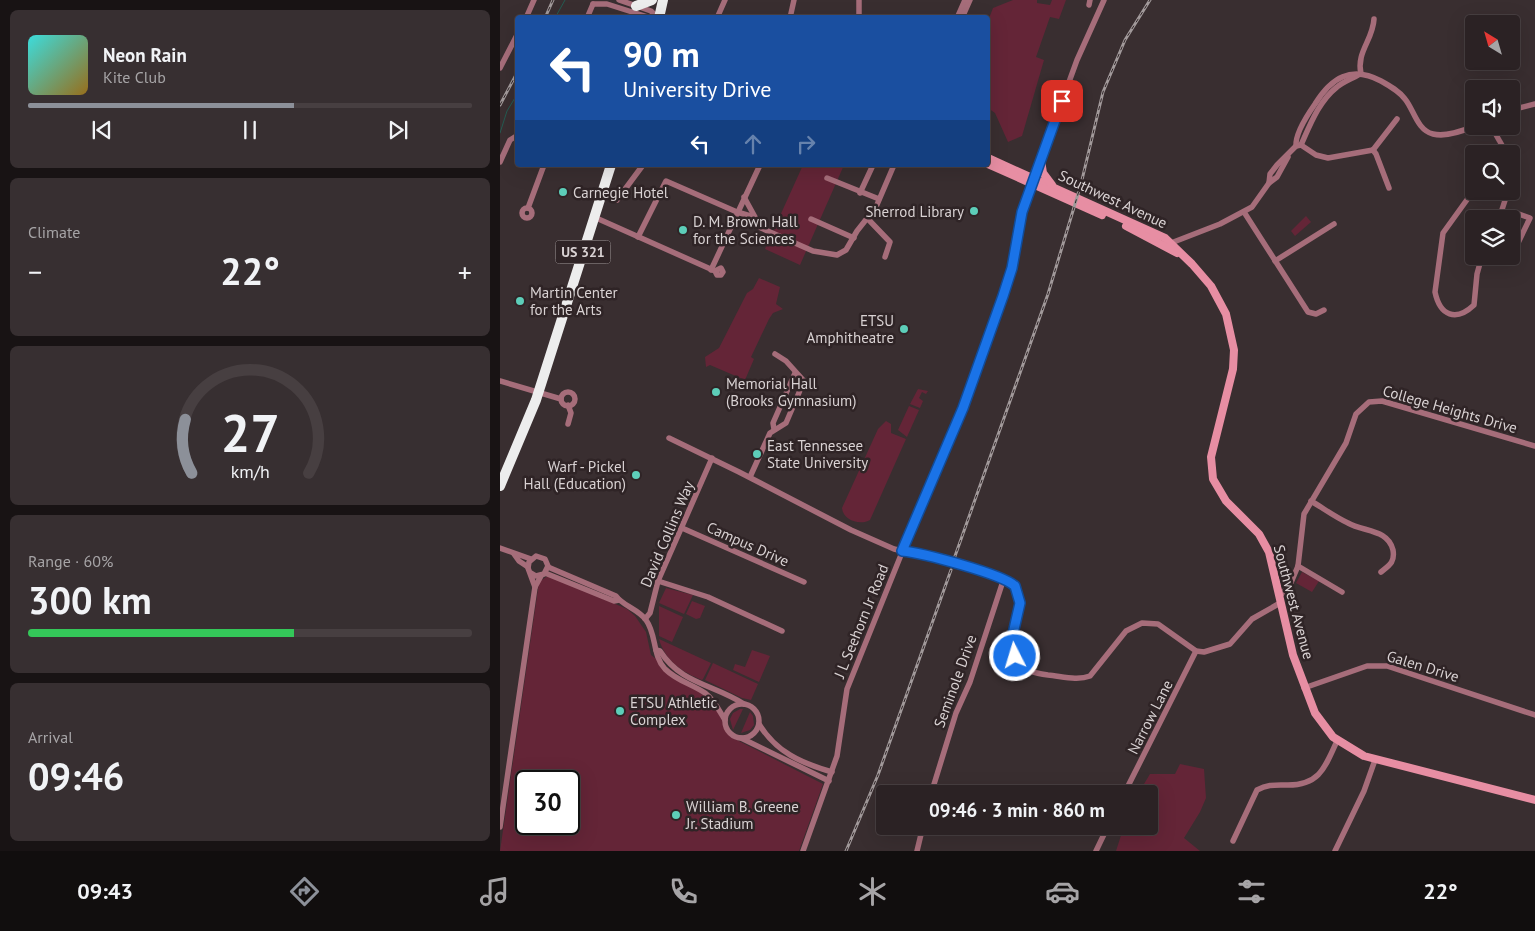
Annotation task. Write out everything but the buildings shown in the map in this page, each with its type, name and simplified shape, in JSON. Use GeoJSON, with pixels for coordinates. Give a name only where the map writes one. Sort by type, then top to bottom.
{"type":"FeatureCollection","features":[{"type":"Feature","properties":{"kind":"highway"},"geometry":{"type":"LineString","coordinates":[[636,6],[652,0]]}},
{"type":"Feature","properties":{"kind":"highway"},"geometry":{"type":"LineString","coordinates":[[659,15],[663,0]]}},
{"type":"Feature","properties":{"kind":"highway","name":"US 321"},"geometry":{"type":"LineString","coordinates":[[500,486],[538,393],[610,167]]}},
{"type":"Feature","properties":{"kind":"street"},"geometry":{"type":"LineString","coordinates":[[527,15],[534,0]]}},
{"type":"Feature","properties":{"kind":"street"},"geometry":{"type":"LineString","coordinates":[[619,0],[651,11],[655,15]]}},
{"type":"Feature","properties":{"kind":"street"},"geometry":{"type":"LineString","coordinates":[[718,15],[725,0]]}},
{"type":"Feature","properties":{"kind":"street"},"geometry":{"type":"LineString","coordinates":[[791,15],[794,0]]}},
{"type":"Feature","properties":{"kind":"street"},"geometry":{"type":"LineString","coordinates":[[859,0],[859,15]]}},
{"type":"Feature","properties":{"kind":"street"},"geometry":{"type":"LineString","coordinates":[[958,15],[965,0]]}},
{"type":"Feature","properties":{"kind":"street"},"geometry":{"type":"LineString","coordinates":[[963,15],[970,0]]}},
{"type":"Feature","properties":{"kind":"street","name":"Southwest Avenue"},"geometry":{"type":"LineString","coordinates":[[1033,182],[1074,67],[1104,0]]}},
{"type":"Feature","properties":{"kind":"street"},"geometry":{"type":"LineString","coordinates":[[589,15],[596,2],[642,15]]}},
{"type":"Feature","properties":{"kind":"street"},"geometry":{"type":"LineString","coordinates":[[1359,74],[1358,64],[1371,34],[1374,19]]}},
{"type":"Feature","properties":{"kind":"street"},"geometry":{"type":"LineString","coordinates":[[500,68],[515,40]]}},
{"type":"Feature","properties":{"kind":"street"},"geometry":{"type":"LineString","coordinates":[[1170,245],[1244,212],[1256,202],[1269,183],[1282,170],[1289,154],[1298,144],[1329,94],[1359,74],[1371,75],[1398,91],[1410,105],[1417,120],[1432,134],[1448,133],[1465,128]]}},
{"type":"Feature","properties":{"kind":"street"},"geometry":{"type":"LineString","coordinates":[[1520,108],[1535,104]]}},
{"type":"Feature","properties":{"kind":"street"},"geometry":{"type":"LineString","coordinates":[[1298,144],[1316,155],[1328,158],[1373,150],[1397,119]]}},
{"type":"Feature","properties":{"kind":"street"},"geometry":{"type":"LineString","coordinates":[[500,162],[510,140],[515,137]]}},
{"type":"Feature","properties":{"kind":"street"},"geometry":{"type":"LineString","coordinates":[[1373,150],[1389,188]]}},
{"type":"Feature","properties":{"kind":"street"},"geometry":{"type":"LineString","coordinates":[[990,159],[1033,182]]}},
{"type":"Feature","properties":{"kind":"street"},"geometry":{"type":"LineString","coordinates":[[1041,160],[1043,173],[1056,188]]}},
{"type":"Feature","properties":{"kind":"street"},"geometry":{"type":"LineString","coordinates":[[990,165],[1033,182]]}},
{"type":"Feature","properties":{"kind":"street"},"geometry":{"type":"LineString","coordinates":[[528,208],[543,167]]}},
{"type":"Feature","properties":{"kind":"street"},"geometry":{"type":"LineString","coordinates":[[617,200],[642,167]]}},
{"type":"Feature","properties":{"kind":"street"},"geometry":{"type":"LineString","coordinates":[[594,218],[715,272],[736,212],[759,167]]}},
{"type":"Feature","properties":{"kind":"street"},"geometry":{"type":"LineString","coordinates":[[861,190],[871,167]]}},
{"type":"Feature","properties":{"kind":"street"},"geometry":{"type":"LineString","coordinates":[[744,197],[761,228],[818,252],[837,255],[842,253],[876,207],[893,167]]}},
{"type":"Feature","properties":{"kind":"street"},"geometry":{"type":"LineString","coordinates":[[827,178],[861,190],[879,199]]}},
{"type":"Feature","properties":{"kind":"street"},"geometry":{"type":"LineString","coordinates":[[638,237],[666,181],[736,212],[754,217]]}},
{"type":"Feature","properties":{"kind":"street","name":"Southwest Avenue"},"geometry":{"type":"LineString","coordinates":[[1033,182],[1056,188],[1170,245],[1186,258],[1211,286],[1219,299],[1233,341],[1233,369],[1211,457],[1213,479],[1226,501],[1262,539],[1269,552],[1304,688],[1320,722],[1337,741],[1353,751],[1375,760],[1535,800]]}},
{"type":"Feature","properties":{"kind":"street","name":"Southwest Avenue"},"geometry":{"type":"LineString","coordinates":[[1033,182],[1170,245]]}},
{"type":"Feature","properties":{"kind":"street","name":"J L Seehorn Jr Road"},"geometry":{"type":"LineString","coordinates":[[803,851],[832,772],[840,738],[847,689],[902,551],[961,413],[1012,268],[1022,212],[1033,182]]}},
{"type":"Feature","properties":{"kind":"street"},"geometry":{"type":"LineString","coordinates":[[1467,200],[1443,233],[1435,292],[1437,302],[1445,312],[1456,315],[1467,312],[1476,301],[1477,274],[1480,265]]}},
{"type":"Feature","properties":{"kind":"street"},"geometry":{"type":"LineString","coordinates":[[1244,212],[1308,312],[1316,314],[1324,310]]}},
{"type":"Feature","properties":{"kind":"street"},"geometry":{"type":"LineString","coordinates":[[1520,215],[1530,218],[1520,237]]}},
{"type":"Feature","properties":{"kind":"street"},"geometry":{"type":"LineString","coordinates":[[867,218],[890,242],[885,257]]}},
{"type":"Feature","properties":{"kind":"street"},"geometry":{"type":"LineString","coordinates":[[811,219],[854,238]]}},
{"type":"Feature","properties":{"kind":"street"},"geometry":{"type":"LineString","coordinates":[[1275,261],[1334,224]]}},
{"type":"Feature","properties":{"kind":"street"},"geometry":{"type":"LineString","coordinates":[[774,429],[786,423],[804,381],[786,361],[775,354]]}},
{"type":"Feature","properties":{"kind":"street"},"geometry":{"type":"LineString","coordinates":[[750,477],[774,429],[773,423],[795,372]]}},
{"type":"Feature","properties":{"kind":"street"},"geometry":{"type":"LineString","coordinates":[[500,381],[561,399],[564,404],[568,405],[571,413],[568,424]]}},
{"type":"Feature","properties":{"kind":"street"},"geometry":{"type":"LineString","coordinates":[[561,399],[564,393],[572,394],[574,402],[568,405]]}},
{"type":"Feature","properties":{"kind":"street","name":"College Heights Drive"},"geometry":{"type":"LineString","coordinates":[[1280,600],[1290,585],[1298,566],[1303,521],[1311,501],[1346,443],[1356,414],[1363,405],[1375,400],[1382,401],[1535,446]]}},
{"type":"Feature","properties":{"kind":"street"},"geometry":{"type":"LineString","coordinates":[[669,438],[798,501],[852,530],[902,551],[942,560],[1004,578],[1015,586],[1020,596],[1012,638],[1018,662],[1027,671],[1067,677],[1084,678],[1090,676],[1126,631],[1142,623],[1158,624],[1196,651],[1204,652],[1230,644],[1252,619],[1280,600]]}},
{"type":"Feature","properties":{"kind":"street","name":"David Collins Way"},"geometry":{"type":"LineString","coordinates":[[645,619],[650,613],[658,581],[712,458]]}},
{"type":"Feature","properties":{"kind":"street"},"geometry":{"type":"LineString","coordinates":[[1311,501],[1348,523],[1376,532],[1387,538],[1391,543],[1394,558],[1392,564],[1382,572]]}},
{"type":"Feature","properties":{"kind":"street","name":"Campus Drive"},"geometry":{"type":"LineString","coordinates":[[682,528],[804,582]]}},
{"type":"Feature","properties":{"kind":"street"},"geometry":{"type":"LineString","coordinates":[[500,548],[531,559],[536,556],[542,557],[547,561],[545,572],[535,587]]}},
{"type":"Feature","properties":{"kind":"street"},"geometry":{"type":"LineString","coordinates":[[514,554],[530,570],[545,572],[614,602],[619,600],[635,609],[645,619],[656,650],[655,655],[659,662],[670,674],[709,696],[725,720],[731,734],[829,781]]}},
{"type":"Feature","properties":{"kind":"street"},"geometry":{"type":"LineString","coordinates":[[500,827],[535,587],[530,570],[531,559]]}},
{"type":"Feature","properties":{"kind":"street"},"geometry":{"type":"LineString","coordinates":[[1298,566],[1342,592]]}},
{"type":"Feature","properties":{"kind":"street","name":"Seminole Drive"},"geometry":{"type":"LineString","coordinates":[[935,785],[953,723],[970,682],[1004,578]]}},
{"type":"Feature","properties":{"kind":"street"},"geometry":{"type":"LineString","coordinates":[[658,581],[708,597],[782,631]]}},
{"type":"Feature","properties":{"kind":"street"},"geometry":{"type":"LineString","coordinates":[[656,650],[660,651],[671,666],[683,675],[754,709],[759,718],[759,724],[753,734],[741,738]]}},
{"type":"Feature","properties":{"kind":"street","name":"Narrow Lane"},"geometry":{"type":"LineString","coordinates":[[1129,785],[1196,651]]}},
{"type":"Feature","properties":{"kind":"street","name":"Galen Drive"},"geometry":{"type":"LineString","coordinates":[[1304,688],[1367,666],[1387,666],[1535,716]]}},
{"type":"Feature","properties":{"kind":"street"},"geometry":{"type":"LineString","coordinates":[[725,720],[730,710],[744,704]]}},
{"type":"Feature","properties":{"kind":"street"},"geometry":{"type":"LineString","coordinates":[[759,724],[768,738],[779,749],[832,772]]}},
{"type":"Feature","properties":{"kind":"street"},"geometry":{"type":"LineString","coordinates":[[1233,841],[1257,790],[1275,783],[1295,784],[1316,778],[1323,772],[1337,741]]}},
{"type":"Feature","properties":{"kind":"street"},"geometry":{"type":"LineString","coordinates":[[1335,851],[1364,791],[1375,760]]}},
{"type":"Feature","properties":{"kind":"street"},"geometry":{"type":"LineString","coordinates":[[917,851],[921,835]]}},
{"type":"Feature","properties":{"kind":"street"},"geometry":{"type":"LineString","coordinates":[[1096,851],[1104,835]]}},
{"type":"Feature","properties":{"kind":"shaded area"},"geometry":{"type":"Polygon","coordinates":[[[1013,0],[1037,0],[1037,3],[1050,5],[1052,0],[1066,0],[1059,19],[1050,17],[1036,57],[1044,60],[1022,136],[1008,142],[995,113],[990,109],[990,16],[993,8],[1013,0]]]}},
{"type":"Feature","properties":{"kind":"shaded area"},"geometry":{"type":"Polygon","coordinates":[[[802,167],[843,167],[800,265],[765,249],[802,167]]]}},
{"type":"Feature","properties":{"kind":"shaded area"},"geometry":{"type":"Polygon","coordinates":[[[1306,216],[1311,222],[1295,236],[1291,231],[1306,216]]]}},
{"type":"Feature","properties":{"kind":"shaded area"},"geometry":{"type":"Polygon","coordinates":[[[759,278],[780,287],[776,304],[783,309],[773,313],[769,319],[751,357],[754,359],[745,380],[710,365],[706,367],[705,357],[719,348],[747,293],[753,289],[759,278]]]}},
{"type":"Feature","properties":{"kind":"shaded area"},"geometry":{"type":"Polygon","coordinates":[[[918,389],[928,391],[926,394],[922,392],[919,398],[923,401],[920,408],[910,404],[918,389]]]}},
{"type":"Feature","properties":{"kind":"shaded area"},"geometry":{"type":"Polygon","coordinates":[[[909,406],[919,410],[907,437],[898,430],[909,406]]]}},
{"type":"Feature","properties":{"kind":"shaded area"},"geometry":{"type":"Polygon","coordinates":[[[886,421],[891,424],[891,433],[906,439],[870,520],[866,522],[853,521],[845,516],[842,508],[878,429],[886,421]]]}},
{"type":"Feature","properties":{"kind":"shaded area"},"geometry":{"type":"Polygon","coordinates":[[[1302,572],[1319,581],[1312,592],[1296,583],[1302,572]]]}},
{"type":"Feature","properties":{"kind":"shaded area","name":"ETSU Athletic Complex"},"geometry":{"type":"Polygon","coordinates":[[[546,577],[552,577],[627,609],[635,616],[646,632],[651,655],[715,704],[731,737],[823,784],[799,851],[500,851],[539,582],[546,577]]]}},
{"type":"Feature","properties":{"kind":"shaded area"},"geometry":{"type":"Polygon","coordinates":[[[666,588],[693,595],[684,614],[659,603],[666,588]]]}},
{"type":"Feature","properties":{"kind":"shaded area"},"geometry":{"type":"Polygon","coordinates":[[[692,601],[705,606],[700,618],[696,619],[686,614],[692,601]]]}},
{"type":"Feature","properties":{"kind":"shaded area"},"geometry":{"type":"Polygon","coordinates":[[[659,606],[683,617],[672,642],[659,636],[659,606]]]}},
{"type":"Feature","properties":{"kind":"shaded area"},"geometry":{"type":"Polygon","coordinates":[[[659,639],[711,663],[703,679],[675,665],[665,654],[659,639]]]}},
{"type":"Feature","properties":{"kind":"shaded area"},"geometry":{"type":"Polygon","coordinates":[[[752,650],[770,656],[759,682],[733,670],[735,664],[745,667],[752,650]]]}},
{"type":"Feature","properties":{"kind":"shaded area"},"geometry":{"type":"Polygon","coordinates":[[[713,663],[758,684],[751,700],[742,698],[705,680],[713,663]]]}},
{"type":"Feature","properties":{"kind":"shaded area"},"geometry":{"type":"Polygon","coordinates":[[[743,709],[733,730],[730,719],[733,713],[743,709]]]}},
{"type":"Feature","properties":{"kind":"shaded area"},"geometry":{"type":"Polygon","coordinates":[[[750,712],[753,716],[754,725],[750,730],[741,733],[750,712]]]}},
{"type":"Feature","properties":{"kind":"shaded area"},"geometry":{"type":"Polygon","coordinates":[[[1180,764],[1204,769],[1206,798],[1184,838],[1200,851],[1116,851],[1121,835],[1158,835],[1158,785],[1143,785],[1150,774],[1175,774],[1180,764]]]}},
{"type":"Feature","properties":{"kind":"waterway"},"geometry":{"type":"LineString","coordinates":[[557,15],[565,0]]}},
{"type":"Feature","properties":{"kind":"waterway"},"geometry":{"type":"LineString","coordinates":[[500,133],[507,111],[515,98]]}},
{"type":"Feature","properties":{"kind":"railway"},"geometry":{"type":"LineString","coordinates":[[546,15],[553,0]]}},
{"type":"Feature","properties":{"kind":"railway"},"geometry":{"type":"LineString","coordinates":[[954,559],[1048,294],[1081,184],[1103,92],[1125,40],[1150,0]]}},
{"type":"Feature","properties":{"kind":"railway"},"geometry":{"type":"LineString","coordinates":[[500,105],[515,77]]}},
{"type":"Feature","properties":{"kind":"railway"},"geometry":{"type":"LineString","coordinates":[[846,851],[878,775],[951,570]]}},
{"type":"Feature","properties":{"kind":"place","name":"Carnegie Hotel"},"geometry":{"type":"Point","coordinates":[563,192]}},
{"type":"Feature","properties":{"kind":"place","name":"Sherrod Library"},"geometry":{"type":"Point","coordinates":[974,211]}},
{"type":"Feature","properties":{"kind":"place","name":"D. M. Brown Hall for the Sciences"},"geometry":{"type":"Point","coordinates":[683,230]}},
{"type":"Feature","properties":{"kind":"place","name":"Martin Center for the Arts"},"geometry":{"type":"Point","coordinates":[520,301]}},
{"type":"Feature","properties":{"kind":"place","name":"ETSU Amphitheatre"},"geometry":{"type":"Point","coordinates":[904,329]}},
{"type":"Feature","properties":{"kind":"place","name":"Memorial Hall (Brooks Gymnasium)"},"geometry":{"type":"Point","coordinates":[716,392]}},
{"type":"Feature","properties":{"kind":"place","name":"East Tennessee State University"},"geometry":{"type":"Point","coordinates":[757,454]}},
{"type":"Feature","properties":{"kind":"place","name":"Warf - Pickel Hall (Education)"},"geometry":{"type":"Point","coordinates":[636,475]}},
{"type":"Feature","properties":{"kind":"place","name":"ETSU Athletic Complex"},"geometry":{"type":"Point","coordinates":[620,711]}},
{"type":"Feature","properties":{"kind":"place","name":"William B. Greene Jr. Stadium"},"geometry":{"type":"Point","coordinates":[676,815]}},
{"type":"Feature","properties":{"kind":"route"},"geometry":{"type":"LineString","coordinates":[[1015,656],[1012,638],[1020,596],[1012,583],[1004,578],[942,560],[902,551],[963,408],[1003,296],[1012,268],[1022,212],[1062,101]]}}]}
